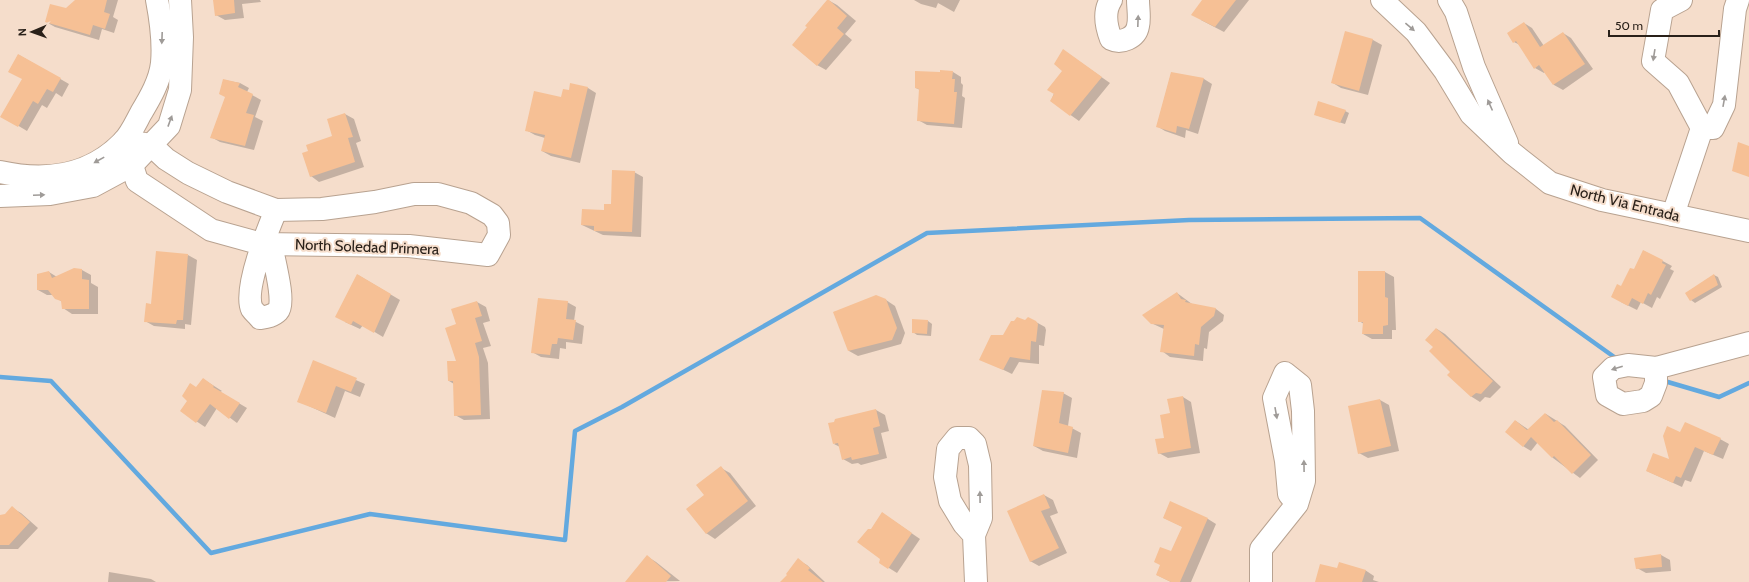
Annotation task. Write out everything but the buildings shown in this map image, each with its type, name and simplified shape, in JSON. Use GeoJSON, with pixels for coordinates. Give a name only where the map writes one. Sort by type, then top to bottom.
{"type":"FeatureCollection","features":[{"type":"Feature","properties":{"kind":"street"},"geometry":{"type":"LineString","coordinates":[[0,172],[40,177],[73,172],[102,159],[124,141],[151,96],[162,64],[163,31],[157,0]]}},
{"type":"Feature","properties":{"kind":"street"},"geometry":{"type":"LineString","coordinates":[[0,196],[50,194],[93,186],[132,165],[169,126],[180,90],[182,37],[180,0]]}},
{"type":"Feature","properties":{"kind":"street"},"geometry":{"type":"LineString","coordinates":[[1111,0],[1105,17],[1107,31],[1111,39],[1115,41],[1124,41],[1134,34],[1138,25],[1138,0]]}},
{"type":"Feature","properties":{"kind":"street","name":"North Via Entrada"},"geometry":{"type":"LineString","coordinates":[[1382,0],[1416,32],[1445,71],[1471,114],[1512,153],[1550,183],[1602,200],[1749,231]]}},
{"type":"Feature","properties":{"kind":"street","name":"North Via Entrada"},"geometry":{"type":"LineString","coordinates":[[1449,0],[1456,12],[1474,67],[1512,153]]}},
{"type":"Feature","properties":{"kind":"street"},"geometry":{"type":"LineString","coordinates":[[1673,215],[1702,128],[1678,84],[1653,61],[1662,10],[1681,0]]}},
{"type":"Feature","properties":{"kind":"street"},"geometry":{"type":"LineString","coordinates":[[1702,128],[1713,128],[1724,105],[1735,9],[1738,0]]}},
{"type":"Feature","properties":{"kind":"street"},"geometry":{"type":"LineString","coordinates":[[124,141],[151,145],[166,159],[188,173],[227,192],[276,210],[267,244]]}},
{"type":"Feature","properties":{"kind":"street","name":"North Soledad Primera"},"geometry":{"type":"LineString","coordinates":[[124,141],[137,181],[211,230],[267,244],[409,246],[488,255],[499,235],[498,223],[492,215],[471,203],[438,194],[414,194],[375,202],[322,209],[276,210]]}},
{"type":"Feature","properties":{"kind":"street"},"geometry":{"type":"LineString","coordinates":[[1656,368],[1749,343]]}},
{"type":"Feature","properties":{"kind":"street"},"geometry":{"type":"LineString","coordinates":[[1261,582],[1261,549],[1297,504],[1304,481],[1304,411],[1300,385],[1286,373],[1274,398],[1286,461],[1289,494],[1297,504]]}},
{"type":"Feature","properties":{"kind":"street"},"geometry":{"type":"LineString","coordinates":[[974,535],[976,582]]}},
{"type":"Feature","properties":{"kind":"waterway"},"geometry":{"type":"LineString","coordinates":[[0,377],[51,381],[211,553],[370,514],[565,540],[575,431],[622,407],[927,233],[1189,220],[1420,218],[1617,359]]}},
{"type":"Feature","properties":{"kind":"waterway"},"geometry":{"type":"LineString","coordinates":[[1661,380],[1719,397],[1749,383]]}}]}
